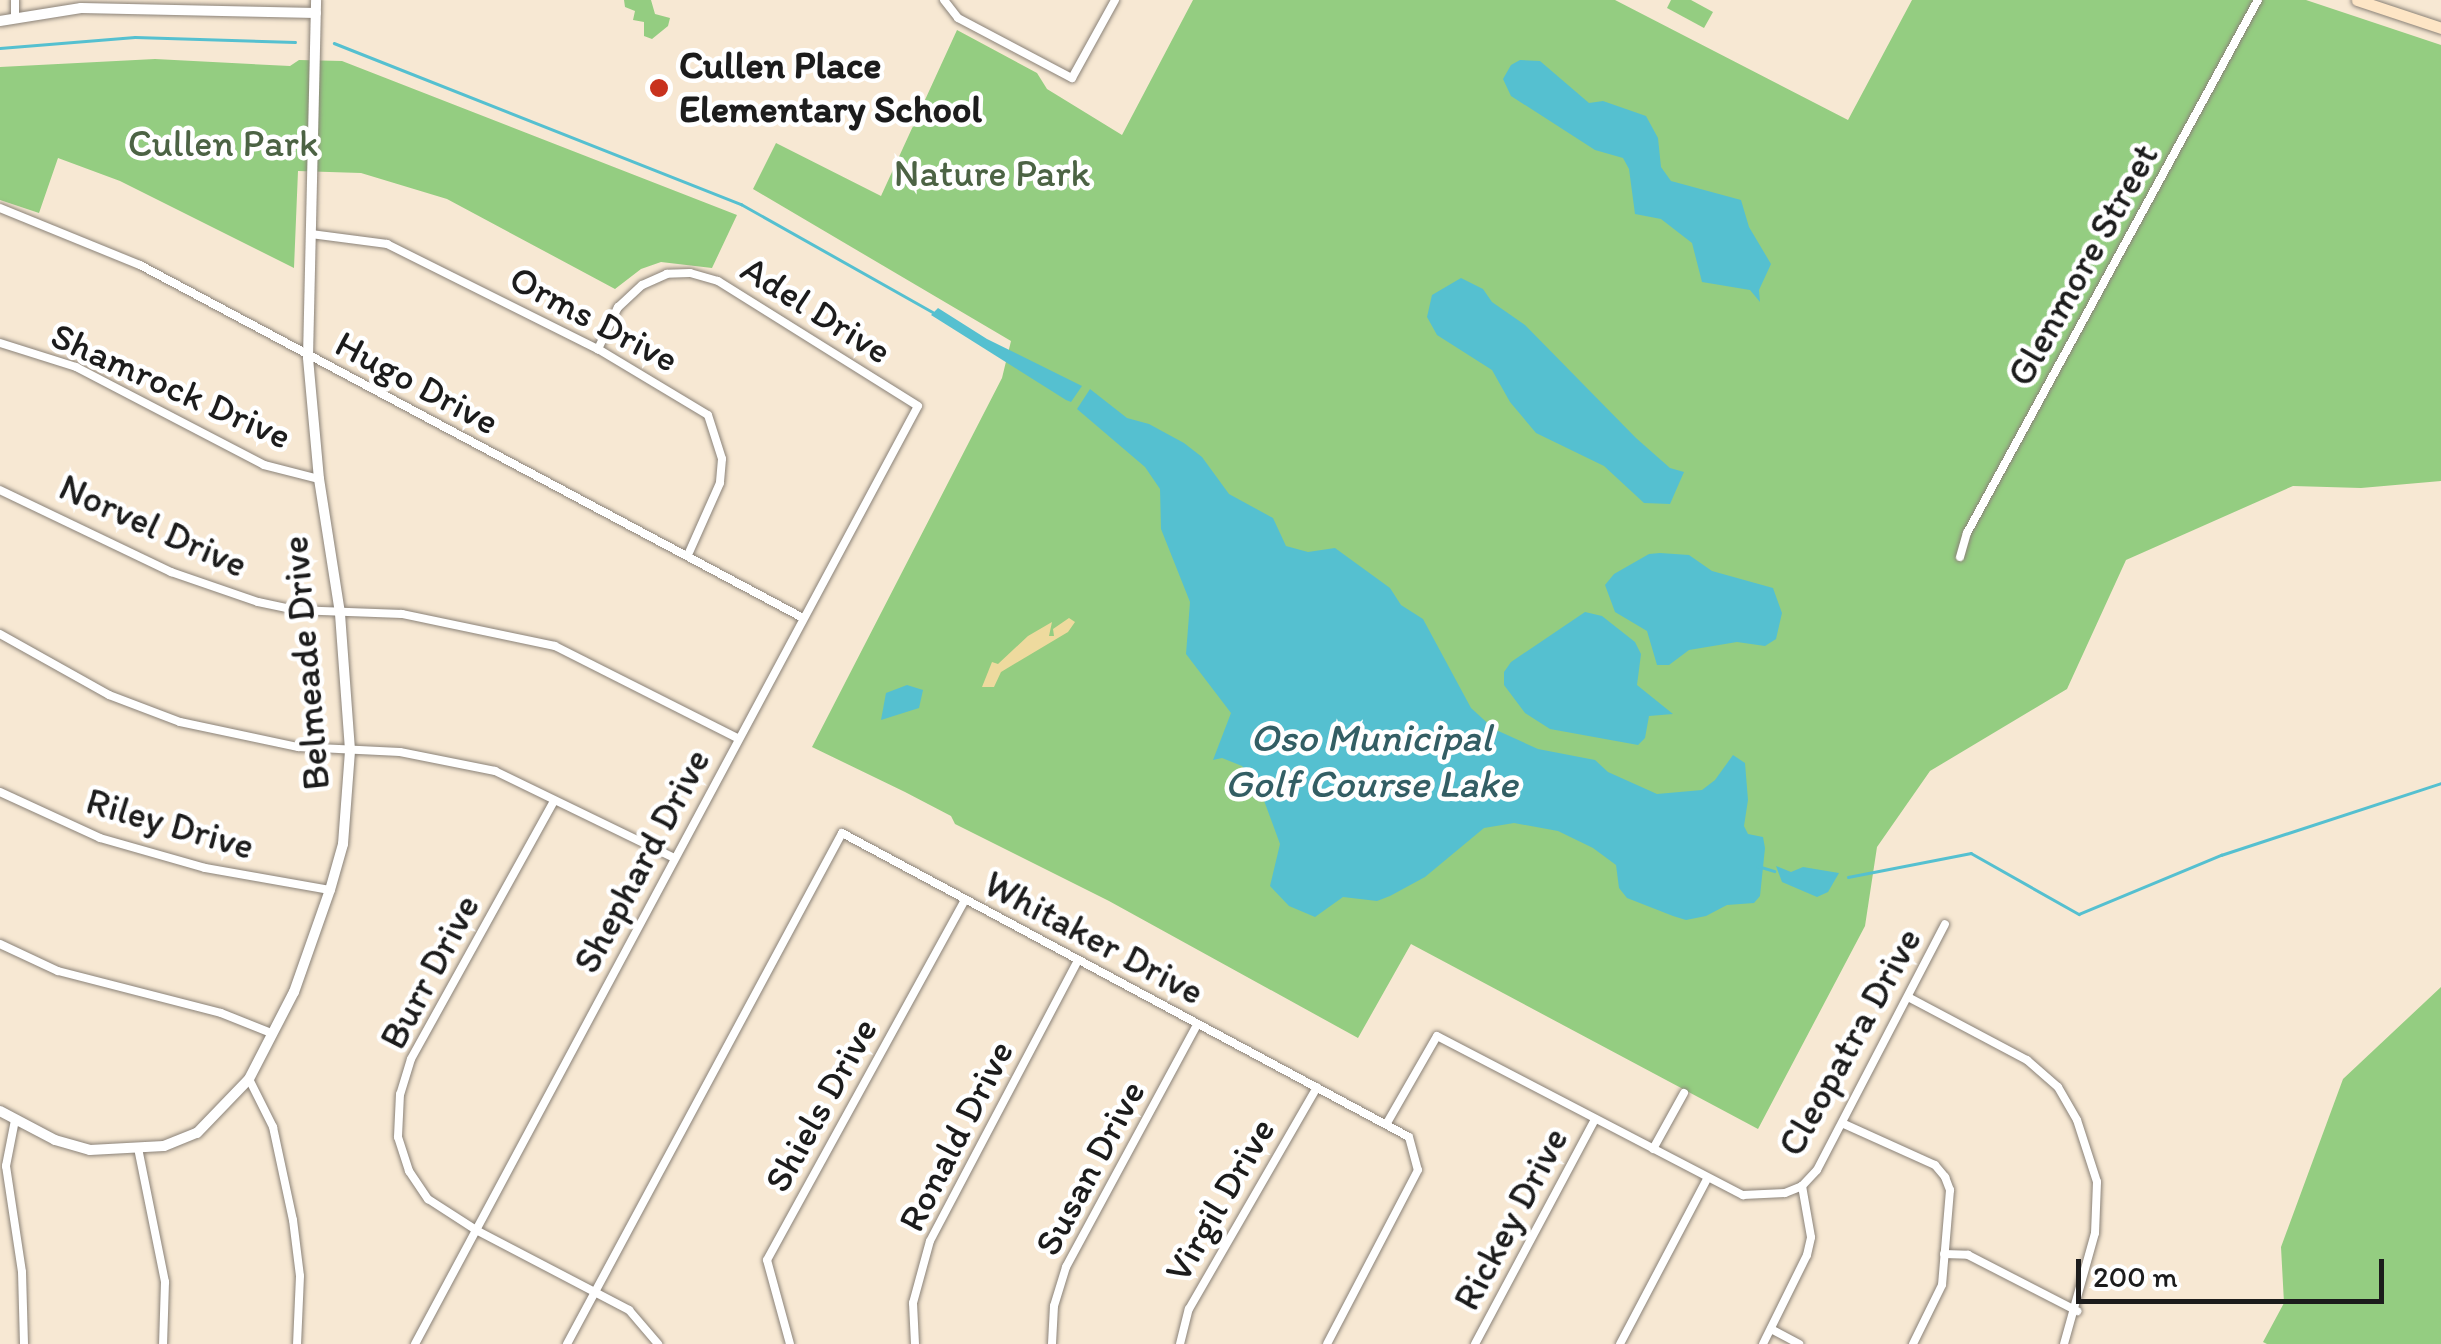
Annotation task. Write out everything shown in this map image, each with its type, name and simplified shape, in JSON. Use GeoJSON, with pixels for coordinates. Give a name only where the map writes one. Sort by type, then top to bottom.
{"type":"FeatureCollection","features":[{"type":"Feature","properties":{"kind":"main road"},"geometry":{"type":"LineString","coordinates":[[2357,0],[2441,28]]}},
{"type":"Feature","properties":{"kind":"street"},"geometry":{"type":"LineString","coordinates":[[15,0],[15,18]]}},
{"type":"Feature","properties":{"kind":"street"},"geometry":{"type":"LineString","coordinates":[[944,0],[958,18],[1072,78],[1116,0]]}},
{"type":"Feature","properties":{"kind":"street","name":"Glenmore Street"},"geometry":{"type":"LineString","coordinates":[[1960,557],[1967,533],[2258,0]]}},
{"type":"Feature","properties":{"kind":"street"},"geometry":{"type":"LineString","coordinates":[[0,20],[80,8],[165,4],[316,6]]}},
{"type":"Feature","properties":{"kind":"street","name":"Belmeade Drive"},"geometry":{"type":"LineString","coordinates":[[0,1111],[55,1140],[90,1150],[164,1146],[197,1133],[249,1080],[317,937],[345,828],[350,750],[340,613],[319,478],[308,357],[316,6]]}},
{"type":"Feature","properties":{"kind":"street","name":"Hugo Drive"},"geometry":{"type":"LineString","coordinates":[[0,208],[140,265],[803,618]]}},
{"type":"Feature","properties":{"kind":"street","name":"Orms Drive"},"geometry":{"type":"LineString","coordinates":[[311,234],[387,244],[598,350],[689,400],[708,415],[716,434],[720,483],[688,555]]}},
{"type":"Feature","properties":{"kind":"street","name":"Adel Drive"},"geometry":{"type":"LineString","coordinates":[[598,350],[618,307],[642,284],[667,274],[690,273],[718,281],[918,406]]}},
{"type":"Feature","properties":{"kind":"street","name":"Shamrock Drive"},"geometry":{"type":"LineString","coordinates":[[0,343],[76,368],[264,465],[319,478]]}},
{"type":"Feature","properties":{"kind":"street","name":"Shephard Drive"},"geometry":{"type":"LineString","coordinates":[[415,1344],[918,406]]}},
{"type":"Feature","properties":{"kind":"street","name":"Norvel Drive"},"geometry":{"type":"LineString","coordinates":[[0,490],[214,588],[296,610],[402,614],[555,646],[739,739]]}},
{"type":"Feature","properties":{"kind":"street"},"geometry":{"type":"LineString","coordinates":[[0,634],[109,695],[180,722],[298,747],[400,752],[495,771],[674,858]]}},
{"type":"Feature","properties":{"kind":"street","name":"Riley Drive"},"geometry":{"type":"LineString","coordinates":[[0,792],[100,838],[205,868],[330,890]]}},
{"type":"Feature","properties":{"kind":"street","name":"Burr Drive"},"geometry":{"type":"LineString","coordinates":[[554,801],[411,1060],[400,1094],[398,1137],[409,1171],[428,1199],[476,1230],[629,1310],[658,1344]]}},
{"type":"Feature","properties":{"kind":"street","name":"Whitaker Drive"},"geometry":{"type":"LineString","coordinates":[[567,1344],[842,834],[1387,1123]]}},
{"type":"Feature","properties":{"kind":"street","name":"Shiels Drive"},"geometry":{"type":"LineString","coordinates":[[790,1344],[768,1260],[966,900]]}},
{"type":"Feature","properties":{"kind":"street","name":"Cleopatra Drive"},"geometry":{"type":"LineString","coordinates":[[1802,1186],[1817,1170],[1844,1124],[1945,924]]}},
{"type":"Feature","properties":{"kind":"street"},"geometry":{"type":"LineString","coordinates":[[0,944],[58,971],[221,1013],[271,1034]]}},
{"type":"Feature","properties":{"kind":"street","name":"Ronald Drive"},"geometry":{"type":"LineString","coordinates":[[915,1344],[913,1303],[930,1241],[1078,962]]}},
{"type":"Feature","properties":{"kind":"street"},"geometry":{"type":"LineString","coordinates":[[1908,997],[2027,1060],[2058,1087],[2077,1120],[2098,1182],[2094,1233],[2077,1311],[2064,1344]]}},
{"type":"Feature","properties":{"kind":"street","name":"Susan Drive"},"geometry":{"type":"LineString","coordinates":[[1052,1344],[1054,1306],[1066,1267],[1197,1025]]}},
{"type":"Feature","properties":{"kind":"street"},"geometry":{"type":"LineString","coordinates":[[1326,1344],[1418,1170],[1409,1137],[1387,1123],[1438,1036],[1743,1196],[1767,1197],[1802,1186],[1811,1238],[1807,1256],[1762,1344]]}},
{"type":"Feature","properties":{"kind":"street"},"geometry":{"type":"LineString","coordinates":[[249,1080],[272,1127],[293,1220],[300,1276],[297,1344]]}},
{"type":"Feature","properties":{"kind":"street","name":"Virgil Drive"},"geometry":{"type":"LineString","coordinates":[[1180,1344],[1189,1309],[1317,1087]]}},
{"type":"Feature","properties":{"kind":"street"},"geometry":{"type":"LineString","coordinates":[[1653,1149],[1684,1093]]}},
{"type":"Feature","properties":{"kind":"street","name":"Rickey Drive"},"geometry":{"type":"LineString","coordinates":[[1475,1344],[1595,1119]]}},
{"type":"Feature","properties":{"kind":"street"},"geometry":{"type":"LineString","coordinates":[[15,1120],[6,1166],[20,1257],[24,1344]]}},
{"type":"Feature","properties":{"kind":"street"},"geometry":{"type":"LineString","coordinates":[[1844,1124],[1934,1165],[1946,1176],[1950,1190],[1942,1286],[1914,1344]]}},
{"type":"Feature","properties":{"kind":"street"},"geometry":{"type":"LineString","coordinates":[[138,1148],[165,1282],[162,1344]]}},
{"type":"Feature","properties":{"kind":"street"},"geometry":{"type":"LineString","coordinates":[[1620,1344],[1707,1179]]}},
{"type":"Feature","properties":{"kind":"street"},"geometry":{"type":"LineString","coordinates":[[1944,1254],[1968,1255],[2077,1311]]}},
{"type":"Feature","properties":{"kind":"street"},"geometry":{"type":"LineString","coordinates":[[1771,1329],[1799,1344]]}},
{"type":"Feature","properties":{"kind":"green space"},"geometry":{"type":"Polygon","coordinates":[[[624,0],[651,0],[655,14],[670,18],[668,26],[652,39],[644,36],[644,22],[633,20],[635,11],[625,7],[624,0]]]}},
{"type":"Feature","properties":{"kind":"green space","name":"Nature Park"},"geometry":{"type":"Polygon","coordinates":[[[1193,0],[1615,0],[1848,120],[1912,0],[2306,0],[2441,45],[2441,481],[2361,488],[2293,486],[2126,560],[2067,689],[1930,771],[1877,847],[1865,926],[1758,1129],[1411,944],[1358,1038],[1109,901],[955,824],[951,816],[812,747],[1002,378],[1011,341],[753,189],[776,143],[881,196],[957,30],[1037,73],[1047,89],[1122,135],[1193,0]]]}},
{"type":"Feature","properties":{"kind":"green space"},"geometry":{"type":"Polygon","coordinates":[[[1671,0],[1691,0],[1713,12],[1704,28],[1667,8],[1671,0]]]}},
{"type":"Feature","properties":{"kind":"green space","name":"Cullen Park"},"geometry":{"type":"Polygon","coordinates":[[[155,59],[290,66],[299,60],[342,61],[737,215],[712,268],[661,262],[641,269],[615,289],[447,199],[361,173],[298,171],[294,268],[120,181],[58,158],[39,213],[0,200],[0,67],[155,59]]]}},
{"type":"Feature","properties":{"kind":"green space"},"geometry":{"type":"Polygon","coordinates":[[[2441,987],[2441,1344],[2267,1344],[2263,1342],[2284,1303],[2281,1247],[2343,1079],[2441,987]]]}},
{"type":"Feature","properties":{"kind":"sand"},"geometry":{"type":"Polygon","coordinates":[[[1069,618],[1075,622],[1068,632],[1001,672],[994,687],[982,687],[992,662],[998,664],[1028,636],[1052,622],[1049,636],[1054,636],[1053,629],[1069,618]]]}},
{"type":"Feature","properties":{"kind":"water"},"geometry":{"type":"Polygon","coordinates":[[[1520,60],[1540,61],[1589,103],[1603,101],[1646,116],[1658,138],[1661,167],[1671,181],[1741,200],[1749,227],[1771,264],[1759,290],[1760,302],[1750,290],[1702,282],[1692,243],[1661,219],[1635,214],[1629,169],[1623,158],[1595,150],[1511,96],[1503,79],[1511,65],[1520,60]]]}},
{"type":"Feature","properties":{"kind":"water"},"geometry":{"type":"Polygon","coordinates":[[[1461,278],[1483,289],[1492,302],[1525,325],[1636,438],[1670,468],[1684,472],[1670,504],[1644,503],[1604,466],[1536,433],[1510,402],[1492,370],[1437,335],[1427,317],[1432,295],[1461,278]]]}},
{"type":"Feature","properties":{"kind":"water"},"geometry":{"type":"Polygon","coordinates":[[[938,308],[987,339],[1082,386],[1071,402],[1066,400],[931,315],[938,308]]]}},
{"type":"Feature","properties":{"kind":"water","name":"Oso Municipal Golf Course Lake"},"geometry":{"type":"Polygon","coordinates":[[[1090,389],[1127,418],[1149,424],[1202,457],[1229,494],[1273,518],[1286,546],[1308,552],[1335,548],[1390,588],[1401,605],[1423,619],[1471,708],[1494,729],[1538,749],[1595,760],[1608,772],[1657,794],[1702,790],[1715,780],[1733,755],[1745,763],[1748,800],[1744,826],[1748,834],[1763,837],[1765,848],[1760,896],[1754,903],[1727,905],[1706,916],[1686,920],[1627,898],[1619,888],[1616,865],[1593,848],[1558,831],[1514,823],[1484,828],[1425,877],[1377,901],[1343,897],[1315,917],[1289,906],[1270,886],[1280,844],[1259,787],[1242,766],[1222,758],[1213,760],[1231,713],[1186,654],[1190,602],[1161,529],[1160,489],[1145,467],[1077,409],[1090,389]]]}},
{"type":"Feature","properties":{"kind":"water"},"geometry":{"type":"Polygon","coordinates":[[[1649,554],[1689,555],[1712,571],[1773,588],[1782,613],[1776,639],[1765,646],[1737,642],[1689,650],[1669,665],[1657,665],[1647,631],[1615,612],[1605,585],[1614,574],[1649,554]]]}},
{"type":"Feature","properties":{"kind":"water"},"geometry":{"type":"Polygon","coordinates":[[[1585,612],[1602,616],[1635,642],[1641,654],[1637,685],[1673,714],[1649,716],[1645,738],[1638,745],[1550,729],[1525,713],[1504,685],[1504,672],[1511,662],[1585,612]]]}},
{"type":"Feature","properties":{"kind":"water"},"geometry":{"type":"Polygon","coordinates":[[[907,685],[923,690],[919,708],[881,720],[886,693],[907,685]]]}},
{"type":"Feature","properties":{"kind":"water"},"geometry":{"type":"Polygon","coordinates":[[[1776,866],[1791,872],[1803,867],[1839,873],[1828,892],[1817,897],[1782,882],[1776,866]]]}},
{"type":"Feature","properties":{"kind":"waterway"},"geometry":{"type":"LineString","coordinates":[[0,48],[135,37],[295,42]]}},
{"type":"Feature","properties":{"kind":"waterway"},"geometry":{"type":"LineString","coordinates":[[334,43],[741,204],[933,312]]}},
{"type":"Feature","properties":{"kind":"waterway"},"geometry":{"type":"LineString","coordinates":[[1848,877],[1971,853],[2079,914],[2221,855],[2441,783]]}},
{"type":"Feature","properties":{"kind":"waterway"},"geometry":{"type":"LineString","coordinates":[[1758,866],[1774,871]]}},
{"type":"Feature","properties":{"kind":"place","name":"Cullen Place Elementary School"},"geometry":{"type":"Point","coordinates":[659,88]}}]}
